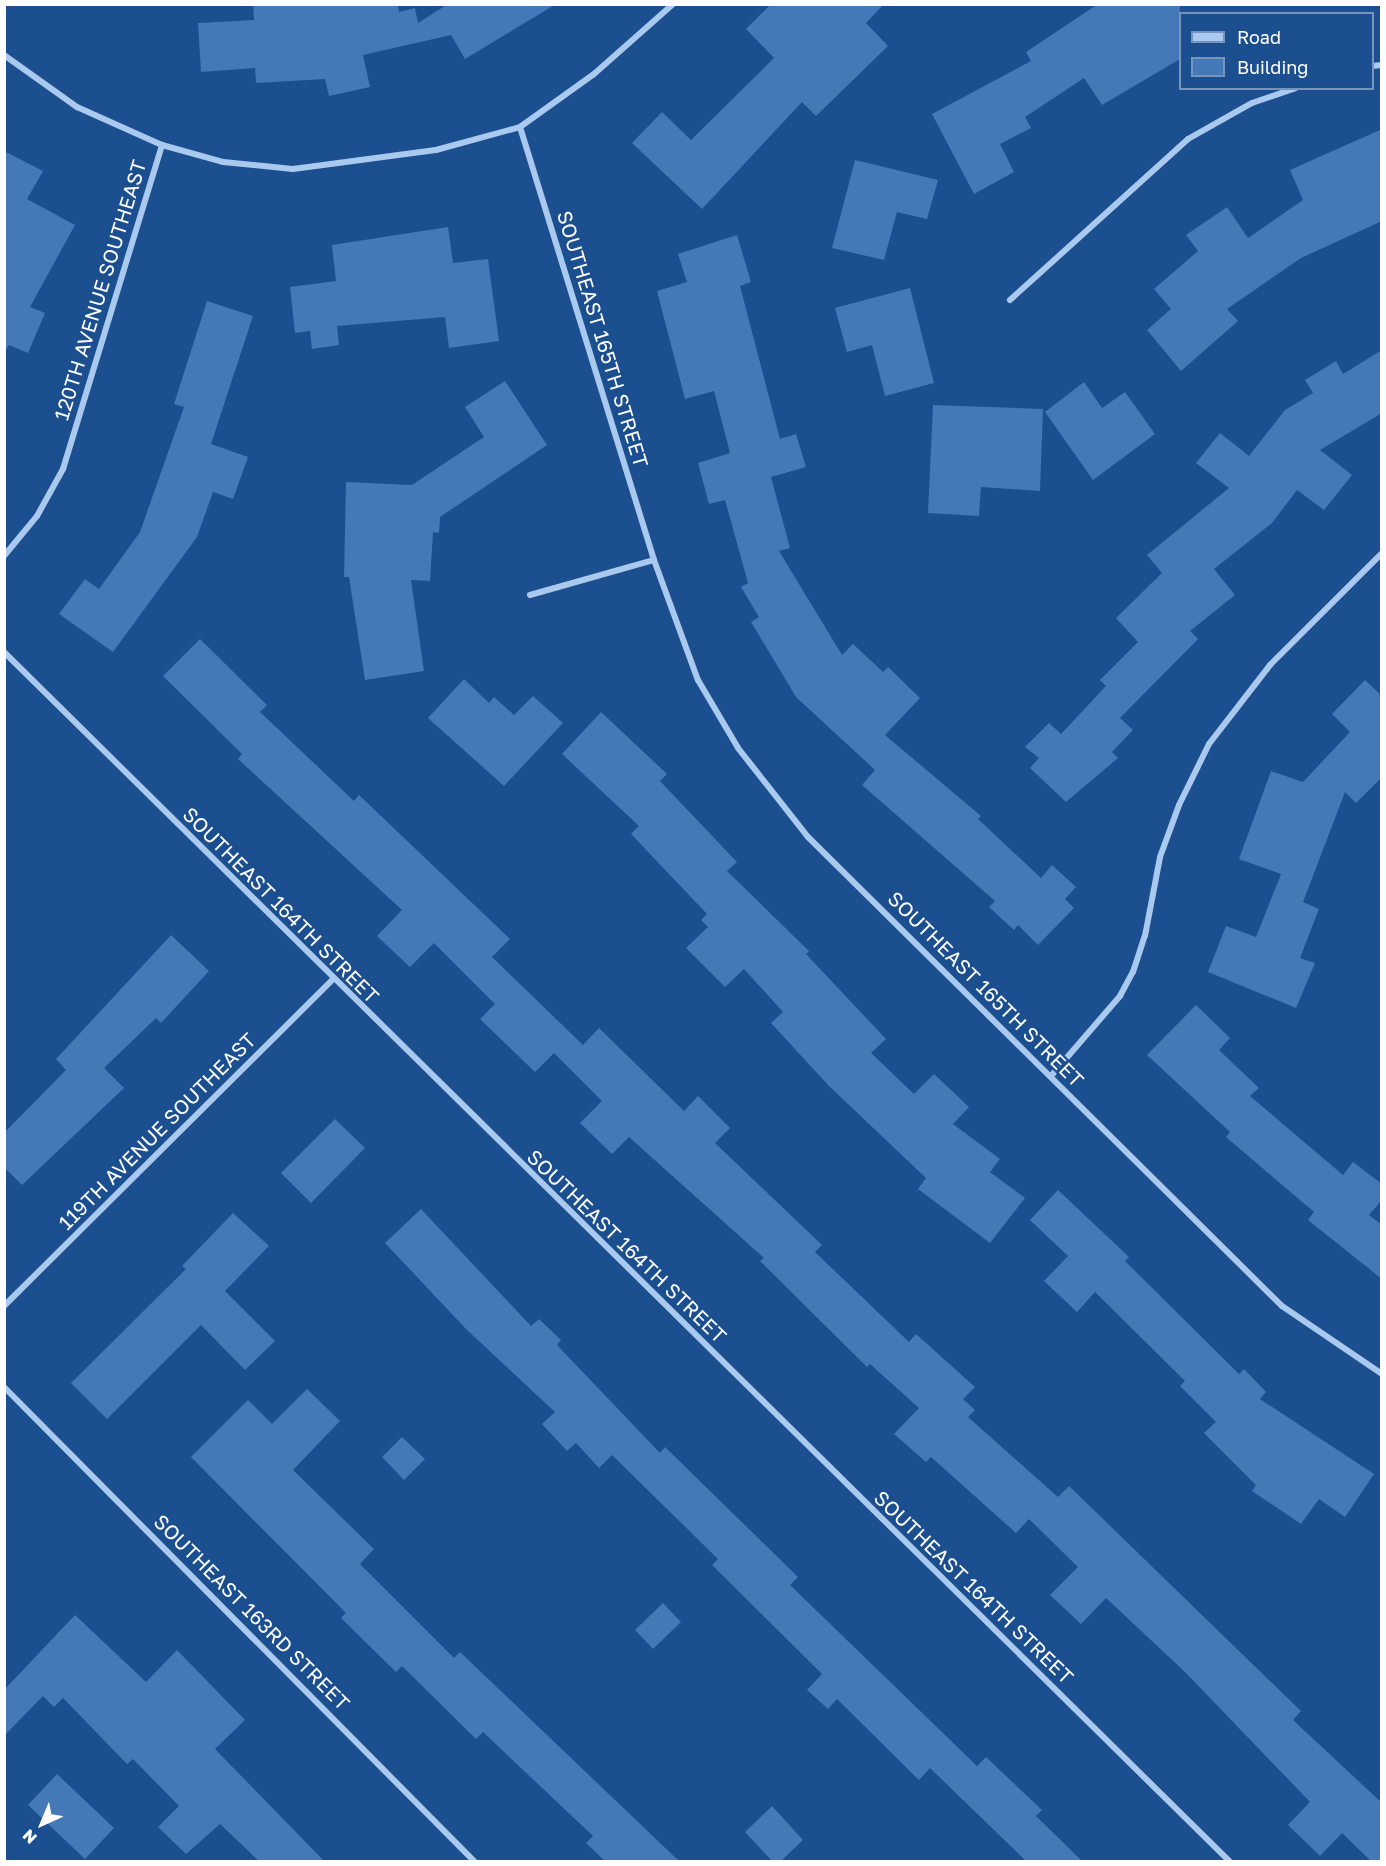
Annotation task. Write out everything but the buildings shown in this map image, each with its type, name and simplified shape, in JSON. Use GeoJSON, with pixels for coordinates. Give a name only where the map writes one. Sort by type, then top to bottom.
{"type":"FeatureCollection","features":[{"type":"Feature","properties":{"kind":"street","name":"120TH AVENUE SOUTHEAST"},"geometry":{"type":"LineString","coordinates":[[4,556],[38,516],[63,469],[162,145],[223,162],[292,169],[436,150],[520,127],[594,74],[673,4]]}},
{"type":"Feature","properties":{"kind":"street"},"geometry":{"type":"LineString","coordinates":[[4,55],[77,107],[162,145]]}},
{"type":"Feature","properties":{"kind":"street"},"geometry":{"type":"LineString","coordinates":[[1010,300],[1188,139],[1252,103],[1290,90]]}},
{"type":"Feature","properties":{"kind":"street","name":"SOUTHEAST 165TH STREET"},"geometry":{"type":"LineString","coordinates":[[520,127],[654,560],[698,680],[773,797],[1282,1306],[1382,1374]]}},
{"type":"Feature","properties":{"kind":"street"},"geometry":{"type":"LineString","coordinates":[[1051,1076],[1120,996],[1132,972],[1145,936],[1160,857],[1179,805],[1209,744],[1270,665],[1382,554]]}},
{"type":"Feature","properties":{"kind":"street"},"geometry":{"type":"LineString","coordinates":[[531,595],[654,560]]}},
{"type":"Feature","properties":{"kind":"street","name":"SOUTHEAST 164TH STREET"},"geometry":{"type":"LineString","coordinates":[[4,652],[332,980],[1230,1862]]}},
{"type":"Feature","properties":{"kind":"street","name":"119TH AVENUE SOUTHEAST"},"geometry":{"type":"LineString","coordinates":[[4,1306],[332,980]]}},
{"type":"Feature","properties":{"kind":"street","name":"SOUTHEAST 163RD STREET"},"geometry":{"type":"LineString","coordinates":[[4,1387],[475,1862]]}}]}
